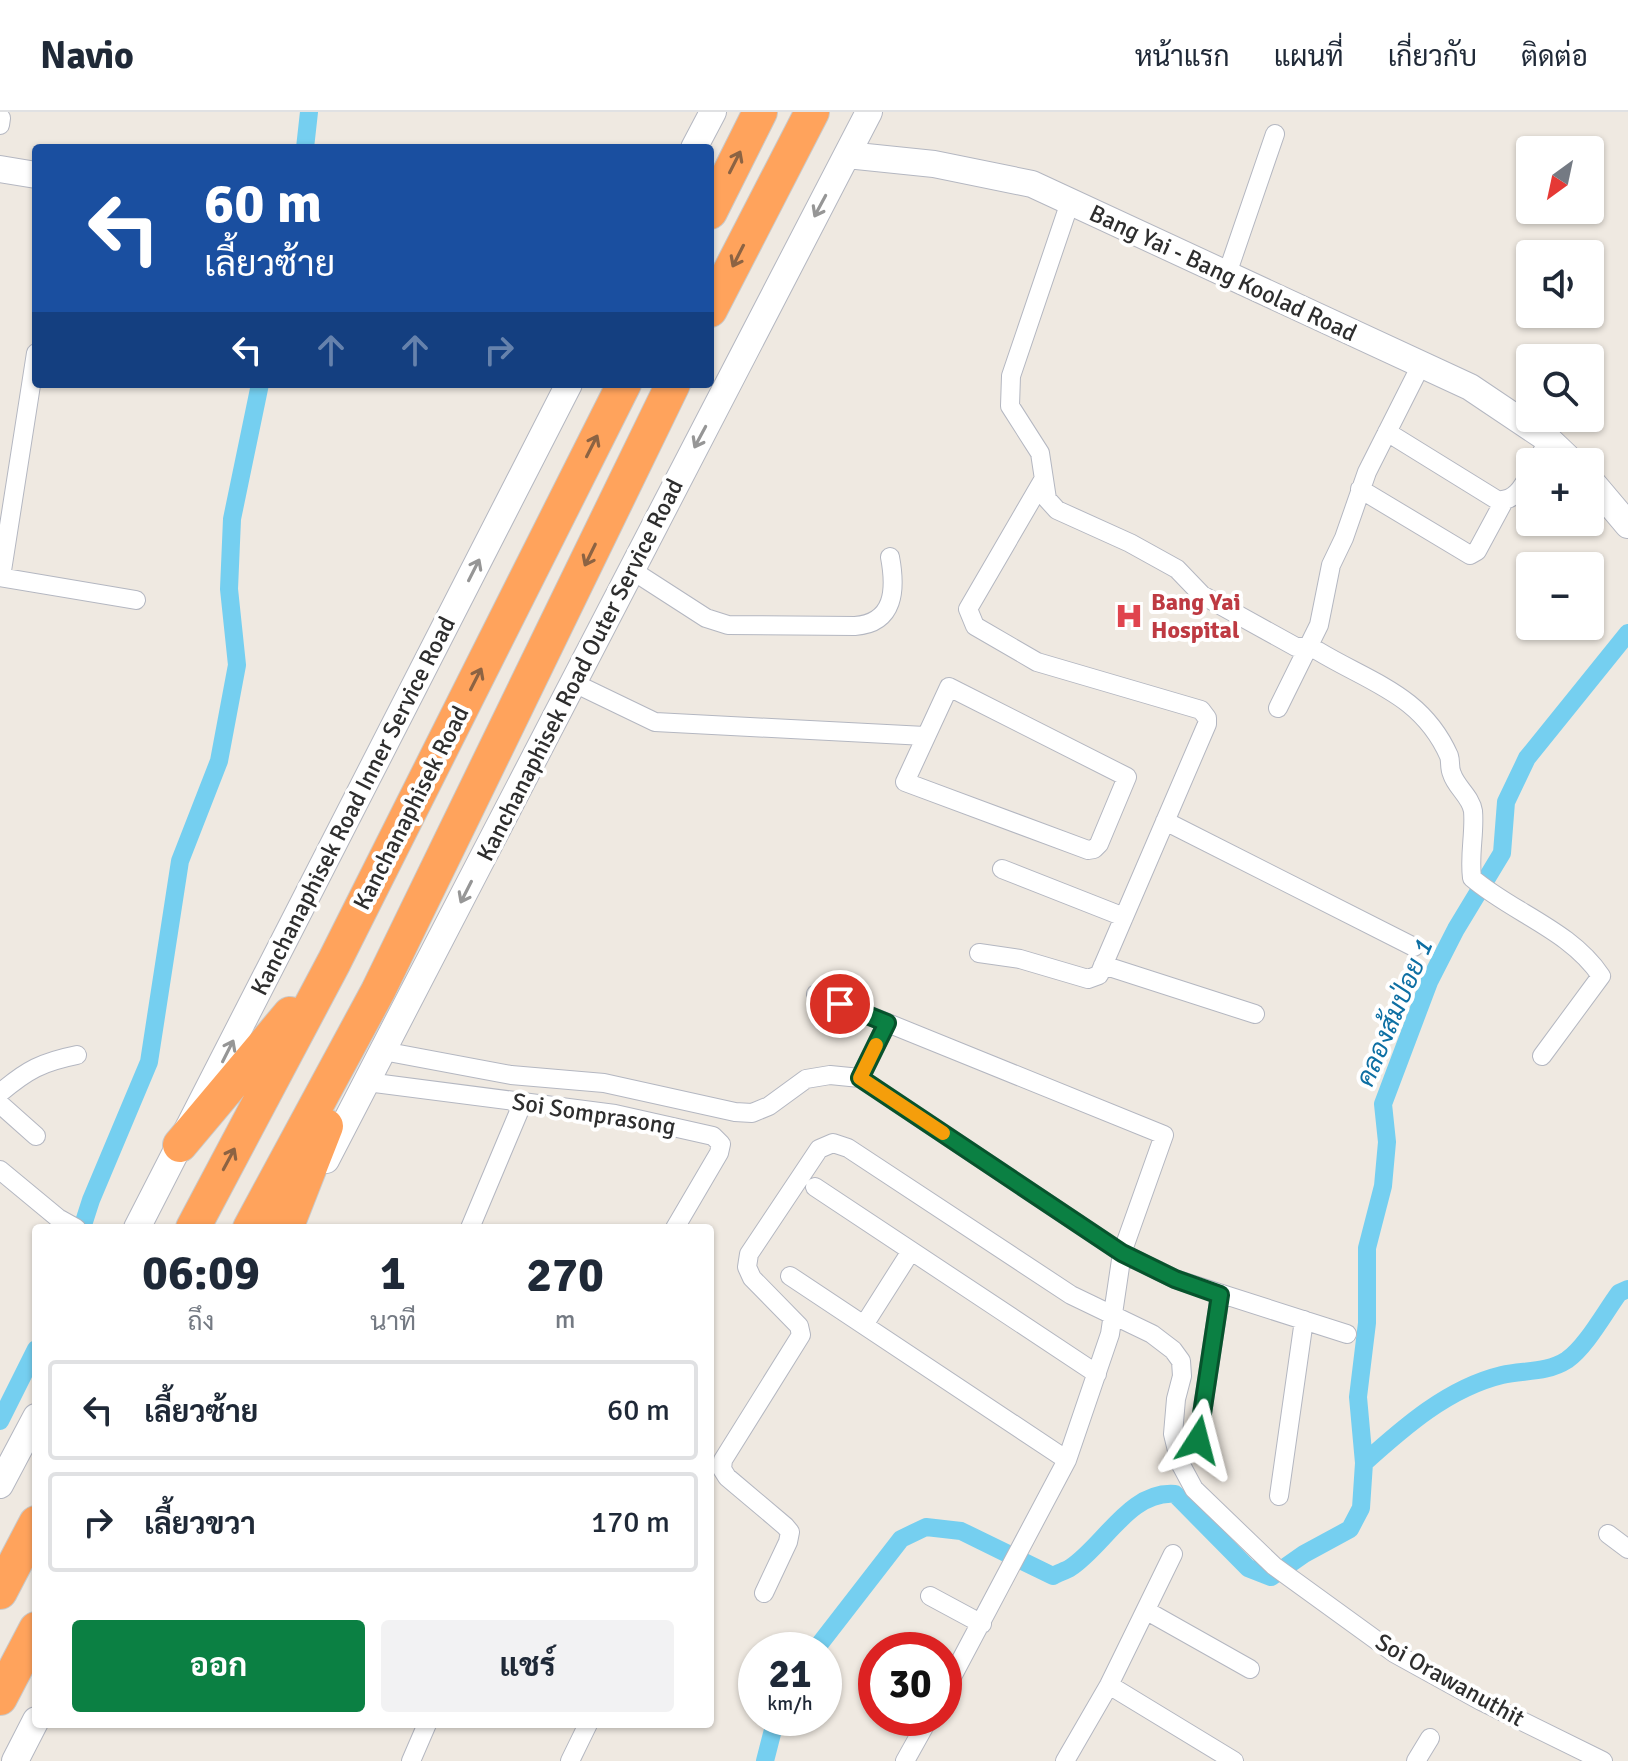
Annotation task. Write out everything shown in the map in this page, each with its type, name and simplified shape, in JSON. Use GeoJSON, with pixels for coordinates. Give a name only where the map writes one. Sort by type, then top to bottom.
{"type":"FeatureCollection","features":[{"type":"Feature","properties":{"kind":"highway"},"geometry":{"type":"LineString","coordinates":[[714,204],[760,112]]}},
{"type":"Feature","properties":{"kind":"highway"},"geometry":{"type":"LineString","coordinates":[[714,302],[812,112]]}},
{"type":"Feature","properties":{"kind":"highway","name":"Kanchanaphisek Road"},"geometry":{"type":"LineString","coordinates":[[195,1224],[334,962],[622,388]]}},
{"type":"Feature","properties":{"kind":"highway","name":"Kanchanaphisek Road"},"geometry":{"type":"LineString","coordinates":[[252,1224],[378,991],[671,388]]}},
{"type":"Feature","properties":{"kind":"highway"},"geometry":{"type":"LineString","coordinates":[[180,1145],[334,962]]}},
{"type":"Feature","properties":{"kind":"highway"},"geometry":{"type":"LineString","coordinates":[[290,1224],[378,991]]}},
{"type":"Feature","properties":{"kind":"highway"},"geometry":{"type":"LineString","coordinates":[[0,1592],[32,1530]]}},
{"type":"Feature","properties":{"kind":"highway"},"geometry":{"type":"LineString","coordinates":[[0,1698],[32,1637]]}},
{"type":"Feature","properties":{"kind":"main road"},"geometry":{"type":"LineString","coordinates":[[696,144],[713,112]]}},
{"type":"Feature","properties":{"kind":"main road","name":"Kanchanaphisek Road Outer Service Road"},"geometry":{"type":"LineString","coordinates":[[290,1224],[367,1082],[869,112]]}},
{"type":"Feature","properties":{"kind":"main road","name":"Bang Yai - Bang Koolad Road"},"geometry":{"type":"LineString","coordinates":[[847,155],[934,164],[1032,184],[1470,387],[1539,448]]}},
{"type":"Feature","properties":{"kind":"main road"},"geometry":{"type":"LineString","coordinates":[[0,169],[32,174]]}},
{"type":"Feature","properties":{"kind":"main road","name":"Kanchanaphisek Road Inner Service Road"},"geometry":{"type":"LineString","coordinates":[[139,1224],[567,388]]}},
{"type":"Feature","properties":{"kind":"main road"},"geometry":{"type":"LineString","coordinates":[[1604,497],[1628,525]]}},
{"type":"Feature","properties":{"kind":"main road"},"geometry":{"type":"LineString","coordinates":[[0,1485],[32,1425]]}},
{"type":"Feature","properties":{"kind":"main road"},"geometry":{"type":"LineString","coordinates":[[15,1761],[32,1728]]}},
{"type":"Feature","properties":{"kind":"street"},"geometry":{"type":"LineString","coordinates":[[1227,274],[1275,134]]}},
{"type":"Feature","properties":{"kind":"street"},"geometry":{"type":"LineString","coordinates":[[1070,202],[1011,376],[1010,406],[1040,453],[1047,499],[1057,510],[1130,543],[1177,569],[1202,595],[1283,640],[1296,647],[1308,647],[1402,696],[1426,719],[1451,761],[1451,774],[1473,808],[1469,856],[1472,878],[1554,932],[1592,963],[1601,976],[1542,1056]]}},
{"type":"Feature","properties":{"kind":"street"},"geometry":{"type":"LineString","coordinates":[[1278,708],[1319,625],[1331,565],[1344,538],[1360,489],[1421,365]]}},
{"type":"Feature","properties":{"kind":"street"},"geometry":{"type":"LineString","coordinates":[[32,378],[1,569],[136,600]]}},
{"type":"Feature","properties":{"kind":"street"},"geometry":{"type":"LineString","coordinates":[[1387,432],[1497,500],[1504,501]]}},
{"type":"Feature","properties":{"kind":"street"},"geometry":{"type":"LineString","coordinates":[[979,953],[1020,959],[1088,979],[1099,975],[1207,724],[1201,710],[1037,662],[975,626],[968,609],[1043,480]]}},
{"type":"Feature","properties":{"kind":"street"},"geometry":{"type":"LineString","coordinates":[[1360,489],[1470,555],[1477,551],[1504,501],[1516,493]]}},
{"type":"Feature","properties":{"kind":"street"},"geometry":{"type":"LineString","coordinates":[[630,569],[706,618],[728,625],[867,625],[878,621],[888,607],[892,585],[890,557]]}},
{"type":"Feature","properties":{"kind":"street"},"geometry":{"type":"LineString","coordinates":[[574,683],[655,722],[925,736]]}},
{"type":"Feature","properties":{"kind":"street"},"geometry":{"type":"LineString","coordinates":[[952,687],[1124,774],[1127,780],[1099,844],[1088,850],[905,782],[925,736],[947,689],[952,687]]}},
{"type":"Feature","properties":{"kind":"street"},"geometry":{"type":"LineString","coordinates":[[1165,821],[1414,947]]}},
{"type":"Feature","properties":{"kind":"street"},"geometry":{"type":"LineString","coordinates":[[1002,869],[1124,917]]}},
{"type":"Feature","properties":{"kind":"street"},"geometry":{"type":"LineString","coordinates":[[1103,965],[1255,1014]]}},
{"type":"Feature","properties":{"kind":"street"},"geometry":{"type":"LineString","coordinates":[[816,994],[1164,1135],[1122,1253],[1114,1316],[1067,1460],[962,1660]]}},
{"type":"Feature","properties":{"kind":"street"},"geometry":{"type":"LineString","coordinates":[[860,1078],[887,1023]]}},
{"type":"Feature","properties":{"kind":"street"},"geometry":{"type":"LineString","coordinates":[[383,1051],[511,1075],[604,1083],[743,1113],[769,1106],[806,1079],[830,1075],[860,1078],[1122,1253],[1175,1279],[1347,1334]]}},
{"type":"Feature","properties":{"kind":"street"},"geometry":{"type":"LineString","coordinates":[[0,1093],[23,1073],[45,1062],[77,1055]]}},
{"type":"Feature","properties":{"kind":"street","name":"Soi Somprasong"},"geometry":{"type":"LineString","coordinates":[[367,1082],[615,1114],[713,1136],[721,1144],[719,1153],[677,1224]]}},
{"type":"Feature","properties":{"kind":"street"},"geometry":{"type":"LineString","coordinates":[[472,1224],[523,1102]]}},
{"type":"Feature","properties":{"kind":"street"},"geometry":{"type":"LineString","coordinates":[[0,1104],[36,1136]]}},
{"type":"Feature","properties":{"kind":"street"},"geometry":{"type":"LineString","coordinates":[[764,1593],[790,1532],[727,1477],[722,1469],[723,1460],[801,1335],[799,1326],[752,1278],[747,1267],[749,1254],[819,1149],[833,1143],[848,1148],[1071,1295],[1114,1316]]}},
{"type":"Feature","properties":{"kind":"street"},"geometry":{"type":"LineString","coordinates":[[0,1170],[69,1224]]}},
{"type":"Feature","properties":{"kind":"street"},"geometry":{"type":"LineString","coordinates":[[815,1187],[1097,1374]]}},
{"type":"Feature","properties":{"kind":"street"},"geometry":{"type":"LineString","coordinates":[[864,1325],[911,1251]]}},
{"type":"Feature","properties":{"kind":"street"},"geometry":{"type":"LineString","coordinates":[[790,1276],[1067,1460]]}},
{"type":"Feature","properties":{"kind":"street"},"geometry":{"type":"LineString","coordinates":[[1198,1440],[1220,1295]]}},
{"type":"Feature","properties":{"kind":"street","name":"Soi Orawanuthit"},"geometry":{"type":"LineString","coordinates":[[1114,1316],[1152,1334],[1173,1350],[1181,1361],[1182,1376],[1176,1399],[1173,1434],[1180,1463],[1194,1489],[1274,1566],[1394,1653],[1481,1701],[1603,1761]]}},
{"type":"Feature","properties":{"kind":"street"},"geometry":{"type":"LineString","coordinates":[[1279,1496],[1304,1320]]}},
{"type":"Feature","properties":{"kind":"street"},"geometry":{"type":"LineString","coordinates":[[1608,1534],[1628,1549]]}},
{"type":"Feature","properties":{"kind":"street"},"geometry":{"type":"LineString","coordinates":[[1065,1761],[1109,1685],[1173,1554]]}},
{"type":"Feature","properties":{"kind":"street"},"geometry":{"type":"LineString","coordinates":[[930,1596],[982,1624]]}},
{"type":"Feature","properties":{"kind":"street"},"geometry":{"type":"LineString","coordinates":[[1147,1611],[1250,1669]]}},
{"type":"Feature","properties":{"kind":"street"},"geometry":{"type":"LineString","coordinates":[[1109,1685],[1234,1761]]}},
{"type":"Feature","properties":{"kind":"street"},"geometry":{"type":"LineString","coordinates":[[411,1761],[425,1728]]}},
{"type":"Feature","properties":{"kind":"street"},"geometry":{"type":"LineString","coordinates":[[570,1761],[586,1728]]}},
{"type":"Feature","properties":{"kind":"street"},"geometry":{"type":"LineString","coordinates":[[905,1761],[919,1736]]}},
{"type":"Feature","properties":{"kind":"street"},"geometry":{"type":"LineString","coordinates":[[1416,1761],[1430,1738]]}},
{"type":"Feature","properties":{"kind":"waterway"},"geometry":{"type":"LineString","coordinates":[[305,144],[309,112]]}},
{"type":"Feature","properties":{"kind":"waterway"},"geometry":{"type":"LineString","coordinates":[[83,1224],[149,1062],[180,861],[219,761],[237,665],[229,589],[232,519],[259,388]]}},
{"type":"Feature","properties":{"kind":"waterway","name":"คลองส้มป่อย 1"},"geometry":{"type":"LineString","coordinates":[[829,1632],[901,1539],[926,1527],[961,1531],[1053,1576],[1082,1558],[1131,1510],[1159,1495],[1175,1494],[1248,1568],[1271,1577],[1304,1554],[1350,1529],[1361,1508],[1364,1463],[1358,1397],[1367,1323],[1367,1248],[1383,1186],[1387,1142],[1383,1104],[1429,982],[1456,929],[1502,853],[1506,802],[1527,758],[1628,633]]}},
{"type":"Feature","properties":{"kind":"waterway"},"geometry":{"type":"LineString","coordinates":[[1364,1463],[1428,1410],[1463,1389],[1502,1375],[1543,1369],[1567,1360],[1588,1338],[1619,1293],[1628,1289]]}},
{"type":"Feature","properties":{"kind":"waterway"},"geometry":{"type":"LineString","coordinates":[[0,1421],[32,1357]]}},
{"type":"Feature","properties":{"kind":"waterway"},"geometry":{"type":"LineString","coordinates":[[765,1761],[771,1736]]}},
{"type":"Feature","properties":{"kind":"slow traffic"},"geometry":{"type":"LineString","coordinates":[[876,1045],[860,1078],[943,1133]]}},
{"type":"Feature","properties":{"kind":"place","name":"Bang Yai Hospital"},"geometry":{"type":"Point","coordinates":[1129,616]}},
{"type":"Feature","properties":{"kind":"route"},"geometry":{"type":"LineString","coordinates":[[840,1004],[887,1023],[860,1078],[1122,1253],[1175,1279],[1220,1295],[1198,1440]]}}]}
